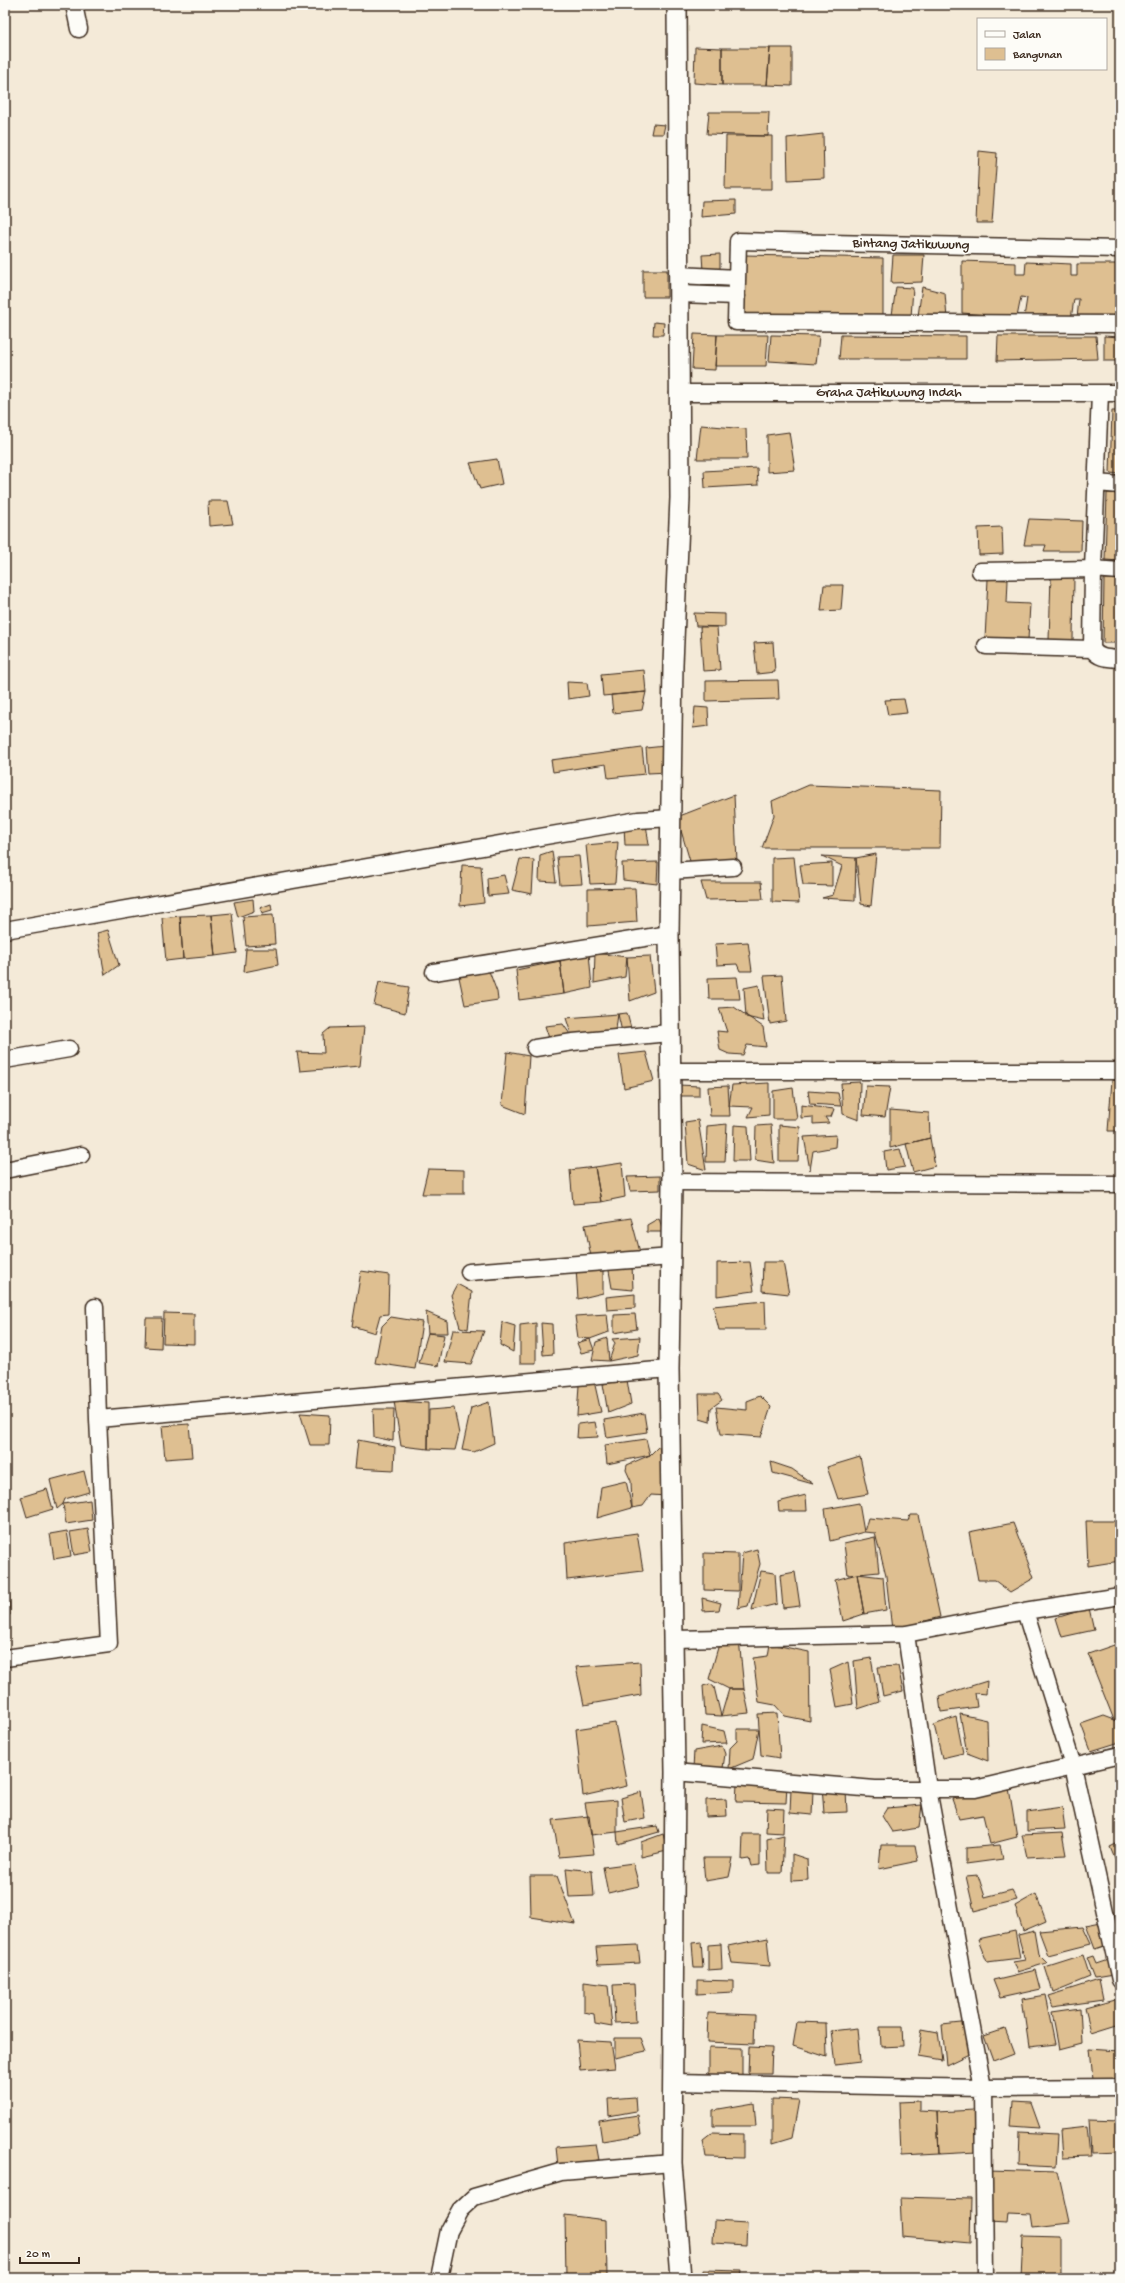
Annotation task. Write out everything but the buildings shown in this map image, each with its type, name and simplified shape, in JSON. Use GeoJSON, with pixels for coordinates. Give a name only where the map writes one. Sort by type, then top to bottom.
{"type":"FeatureCollection","features":[{"type":"Feature","properties":{"kind":"street"},"geometry":{"type":"LineString","coordinates":[[74,5],[79,30]]}},
{"type":"Feature","properties":{"kind":"street"},"geometry":{"type":"LineString","coordinates":[[677,5],[679,285],[678,394],[680,498],[673,664],[672,818],[668,934],[669,1071],[672,1182],[672,1257],[669,1369],[675,1772],[672,2163],[681,2278]]}},
{"type":"Feature","properties":{"kind":"street","name":"Bintang Jatikuwung"},"geometry":{"type":"LineString","coordinates":[[1120,249],[738,241],[736,322],[1120,324]]}},
{"type":"Feature","properties":{"kind":"street"},"geometry":{"type":"LineString","coordinates":[[679,285],[737,278]]}},
{"type":"Feature","properties":{"kind":"street"},"geometry":{"type":"LineString","coordinates":[[679,285],[737,296]]}},
{"type":"Feature","properties":{"kind":"street"},"geometry":{"type":"LineString","coordinates":[[1100,392],[1093,569],[1092,649],[1096,655],[1104,658],[1120,659]]}},
{"type":"Feature","properties":{"kind":"street","name":"Graha Jatikuwung Indah"},"geometry":{"type":"LineString","coordinates":[[678,394],[1120,393]]}},
{"type":"Feature","properties":{"kind":"street"},"geometry":{"type":"LineString","coordinates":[[1097,483],[1120,485]]}},
{"type":"Feature","properties":{"kind":"street"},"geometry":{"type":"LineString","coordinates":[[980,571],[1093,569],[1120,571]]}},
{"type":"Feature","properties":{"kind":"street"},"geometry":{"type":"LineString","coordinates":[[986,646],[1092,649]]}},
{"type":"Feature","properties":{"kind":"street"},"geometry":{"type":"LineString","coordinates":[[5,930],[631,822],[672,818]]}},
{"type":"Feature","properties":{"kind":"street"},"geometry":{"type":"LineString","coordinates":[[671,870],[733,867]]}},
{"type":"Feature","properties":{"kind":"street"},"geometry":{"type":"LineString","coordinates":[[434,972],[668,934]]}},
{"type":"Feature","properties":{"kind":"street"},"geometry":{"type":"LineString","coordinates":[[535,1048],[573,1042],[669,1033]]}},
{"type":"Feature","properties":{"kind":"street"},"geometry":{"type":"LineString","coordinates":[[5,1060],[69,1049]]}},
{"type":"Feature","properties":{"kind":"street"},"geometry":{"type":"LineString","coordinates":[[669,1071],[1120,1070]]}},
{"type":"Feature","properties":{"kind":"street"},"geometry":{"type":"LineString","coordinates":[[5,1170],[81,1156]]}},
{"type":"Feature","properties":{"kind":"street"},"geometry":{"type":"LineString","coordinates":[[672,1182],[1120,1184]]}},
{"type":"Feature","properties":{"kind":"street"},"geometry":{"type":"LineString","coordinates":[[469,1272],[672,1257]]}},
{"type":"Feature","properties":{"kind":"street"},"geometry":{"type":"LineString","coordinates":[[5,1658],[109,1644],[98,1419],[95,1306]]}},
{"type":"Feature","properties":{"kind":"street"},"geometry":{"type":"LineString","coordinates":[[98,1419],[669,1369]]}},
{"type":"Feature","properties":{"kind":"street"},"geometry":{"type":"LineString","coordinates":[[674,1639],[906,1634],[1026,1611],[1120,1596]]}},
{"type":"Feature","properties":{"kind":"street"},"geometry":{"type":"LineString","coordinates":[[1026,1611],[1073,1766],[1120,1980]]}},
{"type":"Feature","properties":{"kind":"street"},"geometry":{"type":"LineString","coordinates":[[906,1634],[928,1789],[982,2088],[985,2278]]}},
{"type":"Feature","properties":{"kind":"street"},"geometry":{"type":"LineString","coordinates":[[675,1772],[875,1789],[975,1789],[1120,1755]]}},
{"type":"Feature","properties":{"kind":"street"},"geometry":{"type":"LineString","coordinates":[[672,2082],[982,2088],[1120,2087]]}},
{"type":"Feature","properties":{"kind":"street"},"geometry":{"type":"LineString","coordinates":[[440,2278],[449,2230],[460,2210],[474,2197],[561,2172],[672,2163]]}}]}
